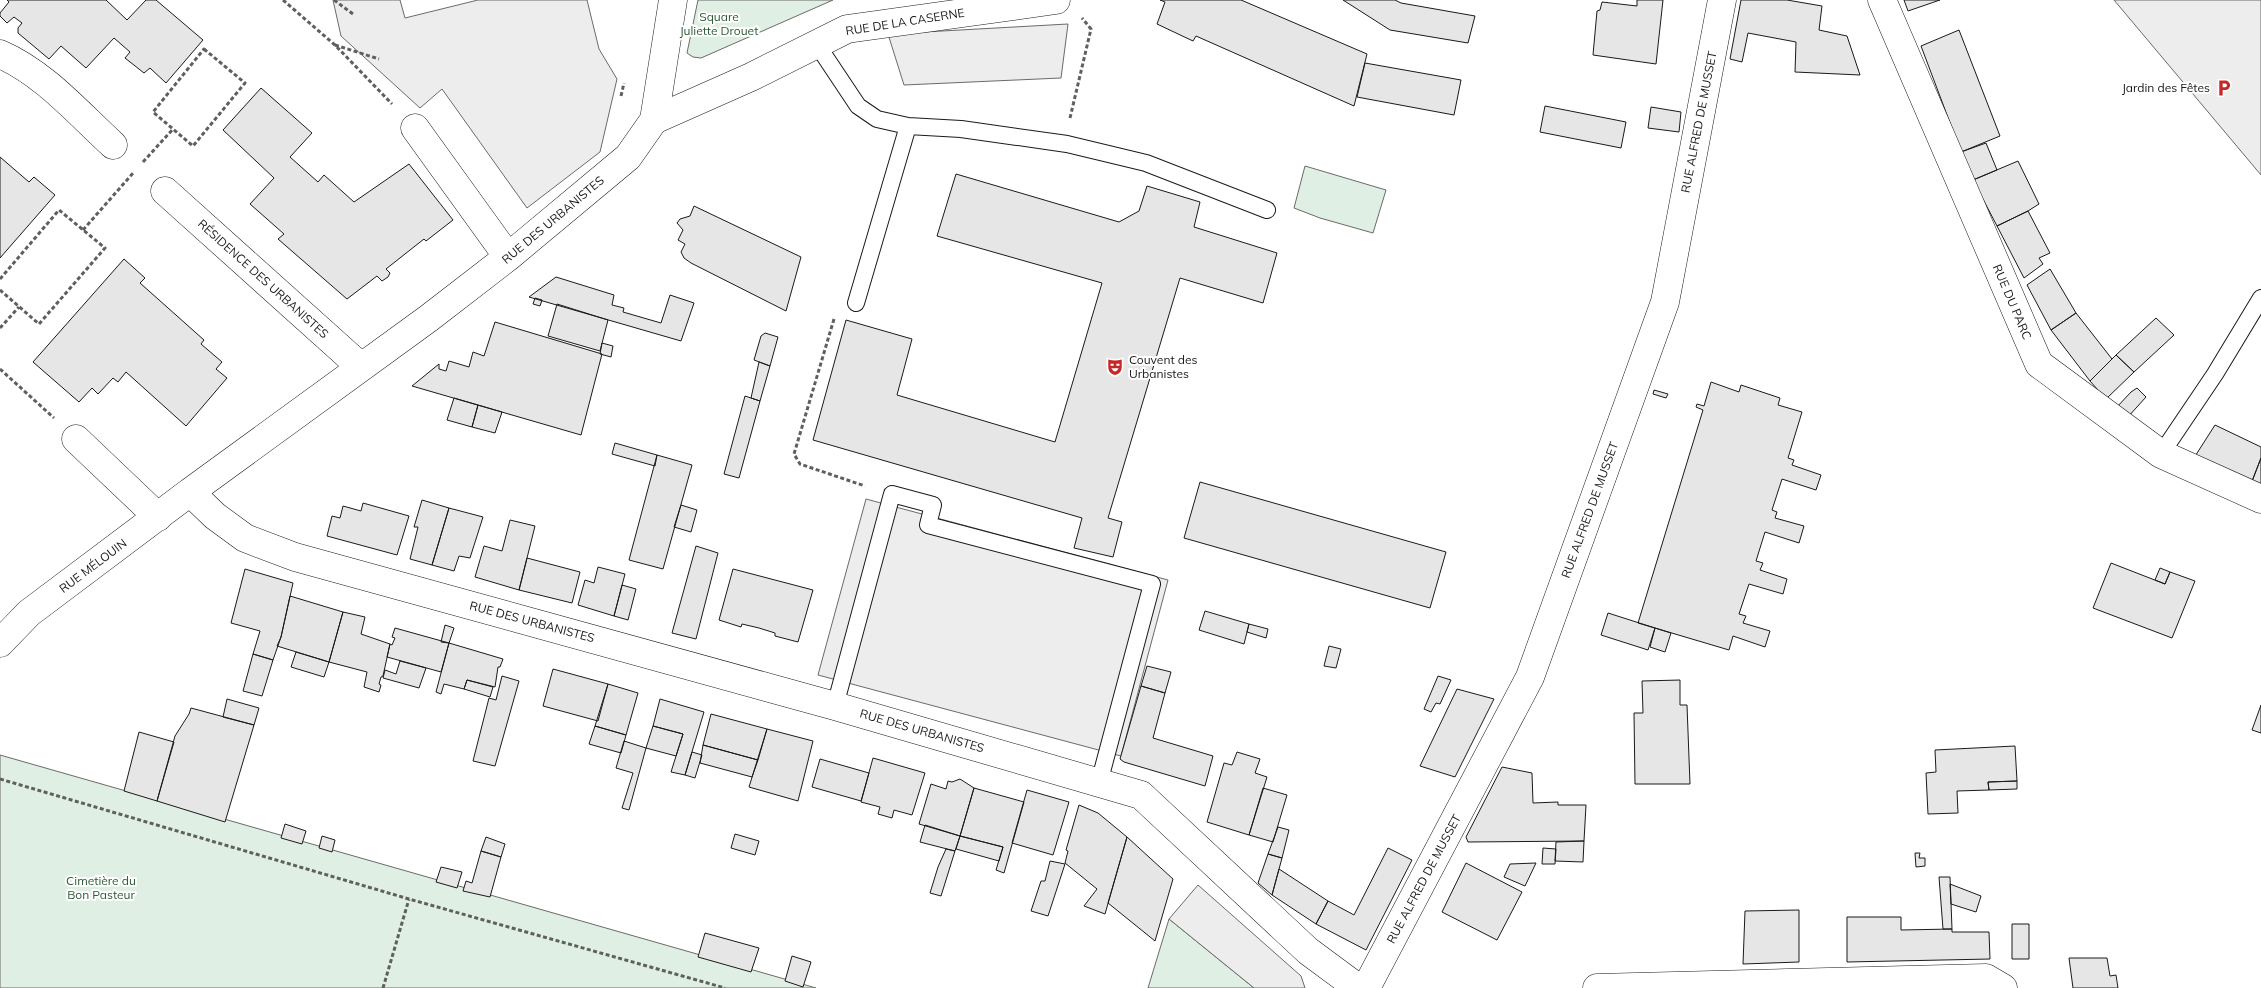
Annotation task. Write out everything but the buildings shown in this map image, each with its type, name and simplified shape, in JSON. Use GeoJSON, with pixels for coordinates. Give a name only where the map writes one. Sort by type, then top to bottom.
{"type":"FeatureCollection","features":[{"type":"Feature","properties":{"kind":"street"},"geometry":{"type":"LineString","coordinates":[[654,120],[673,0]]}},
{"type":"Feature","properties":{"kind":"street","name":"RUE DE LA CASERNE"},"geometry":{"type":"LineString","coordinates":[[654,120],[751,77],[847,29],[1056,0]]}},
{"type":"Feature","properties":{"kind":"street","name":"RUE ALFRED DE MUSSET"},"geometry":{"type":"LineString","coordinates":[[1366,988],[1530,677],[1665,302],[1722,0]]}},
{"type":"Feature","properties":{"kind":"street","name":"RUE DU PARC"},"geometry":{"type":"LineString","coordinates":[[1882,0],[2038,364],[2161,454],[2261,499]]}},
{"type":"Feature","properties":{"kind":"street"},"geometry":{"type":"LineString","coordinates":[[0,54],[12,59],[41,79],[113,145]]}},
{"type":"Feature","properties":{"kind":"street","name":"RUE DES URBANISTES"},"geometry":{"type":"LineString","coordinates":[[654,120],[628,157],[508,258],[429,318],[190,492],[215,516],[245,538],[295,557],[835,706],[1140,795],[1308,951],[1358,988]]}},
{"type":"Feature","properties":{"kind":"street"},"geometry":{"type":"LineString","coordinates":[[415,128],[508,258]]}},
{"type":"Feature","properties":{"kind":"street","name":"RÉSIDENCE DES URBANISTES"},"geometry":{"type":"LineString","coordinates":[[166,191],[360,367]]}},
{"type":"Feature","properties":{"kind":"street"},"geometry":{"type":"LineString","coordinates":[[76,439],[158,517]]}},
{"type":"Feature","properties":{"kind":"street","name":"RUE MÉLOUIN"},"geometry":{"type":"LineString","coordinates":[[0,643],[29,614],[190,492]]}},
{"type":"Feature","properties":{"kind":"street"},"geometry":{"type":"LineString","coordinates":[[1597,988],[1986,978],[2004,988]]}},
{"type":"Feature","properties":{"kind":"lane"},"geometry":{"type":"LineString","coordinates":[[816,43],[858,106],[877,119],[908,126],[961,130],[1067,144],[1146,163],[1267,210]]}},
{"type":"Feature","properties":{"kind":"lane"},"geometry":{"type":"LineString","coordinates":[[856,303],[908,126]]}},
{"type":"Feature","properties":{"kind":"lane"},"geometry":{"type":"LineString","coordinates":[[2161,454],[2215,374],[2261,298]]}},
{"type":"Feature","properties":{"kind":"lane"},"geometry":{"type":"LineString","coordinates":[[835,706],[892,494],[933,505],[928,525],[1152,584],[1099,783]]}},
{"type":"Feature","properties":{"kind":"path"},"geometry":{"type":"LineString","coordinates":[[283,0],[335,45],[415,128]]}},
{"type":"Feature","properties":{"kind":"path"},"geometry":{"type":"LineString","coordinates":[[334,0],[353,14]]}},
{"type":"Feature","properties":{"kind":"path"},"geometry":{"type":"LineString","coordinates":[[1073,102],[1091,29],[1080,14]]}},
{"type":"Feature","properties":{"kind":"path"},"geometry":{"type":"LineString","coordinates":[[335,45],[378,59]]}},
{"type":"Feature","properties":{"kind":"path"},"geometry":{"type":"LineString","coordinates":[[204,49],[245,83],[193,146],[173,129],[153,112],[204,49]]}},
{"type":"Feature","properties":{"kind":"path"},"geometry":{"type":"LineString","coordinates":[[83,230],[173,129]]}},
{"type":"Feature","properties":{"kind":"path"},"geometry":{"type":"LineString","coordinates":[[0,278],[59,210],[105,248],[39,324],[0,290]]}},
{"type":"Feature","properties":{"kind":"path"},"geometry":{"type":"LineString","coordinates":[[856,303],[834,318],[794,454],[800,464],[892,494]]}},
{"type":"Feature","properties":{"kind":"path"},"geometry":{"type":"LineString","coordinates":[[0,328],[19,306]]}},
{"type":"Feature","properties":{"kind":"path"},"geometry":{"type":"LineString","coordinates":[[0,369],[76,439]]}},
{"type":"Feature","properties":{"kind":"path"},"geometry":{"type":"LineString","coordinates":[[0,779],[409,900],[725,988]]}},
{"type":"Feature","properties":{"kind":"path"},"geometry":{"type":"LineString","coordinates":[[383,988],[409,900]]}},
{"type":"Feature","properties":{"kind":"green space","name":"Square Juliette Drouet"},"geometry":{"type":"Polygon","coordinates":[[[698,0],[833,0],[701,58],[693,57],[687,53],[698,0]]]}},
{"type":"Feature","properties":{"kind":"green space"},"geometry":{"type":"Polygon","coordinates":[[[1305,166],[1386,190],[1373,233],[1320,218],[1294,208],[1305,166]]]}},
{"type":"Feature","properties":{"kind":"green space","name":"Cimetière du Bon Pasteur"},"geometry":{"type":"Polygon","coordinates":[[[0,755],[816,988],[0,988],[0,755]]]}},
{"type":"Feature","properties":{"kind":"green space"},"geometry":{"type":"Polygon","coordinates":[[[1169,919],[1254,988],[1148,988],[1169,919]]]}},
{"type":"Feature","properties":{"kind":"shaded area"},"geometry":{"type":"Polygon","coordinates":[[[333,0],[400,0],[405,18],[478,0],[587,0],[599,49],[617,79],[600,152],[527,208],[442,89],[420,108],[341,36],[333,0]]]}},
{"type":"Feature","properties":{"kind":"shaded area","name":"Jardin des Fêtes"},"geometry":{"type":"Polygon","coordinates":[[[2114,0],[2261,0],[2261,175],[2114,0]]]}},
{"type":"Feature","properties":{"kind":"shaded area"},"geometry":{"type":"Polygon","coordinates":[[[1068,24],[1061,78],[904,85],[888,34],[1068,24]]]}},
{"type":"Feature","properties":{"kind":"shaded area"},"geometry":{"type":"Polygon","coordinates":[[[866,499],[1168,580],[1121,756],[818,675],[866,499]]]}},
{"type":"Feature","properties":{"kind":"shaded area"},"geometry":{"type":"Polygon","coordinates":[[[1198,885],[1301,976],[1305,988],[1254,988],[1169,919],[1198,885]]]}},
{"type":"Feature","properties":{"kind":"place","name":"Jardin des Fêtes"},"geometry":{"type":"Point","coordinates":[2224,88]}},
{"type":"Feature","properties":{"kind":"place","name":"Couvent des Urbanistes"},"geometry":{"type":"Point","coordinates":[1115,367]}}]}
